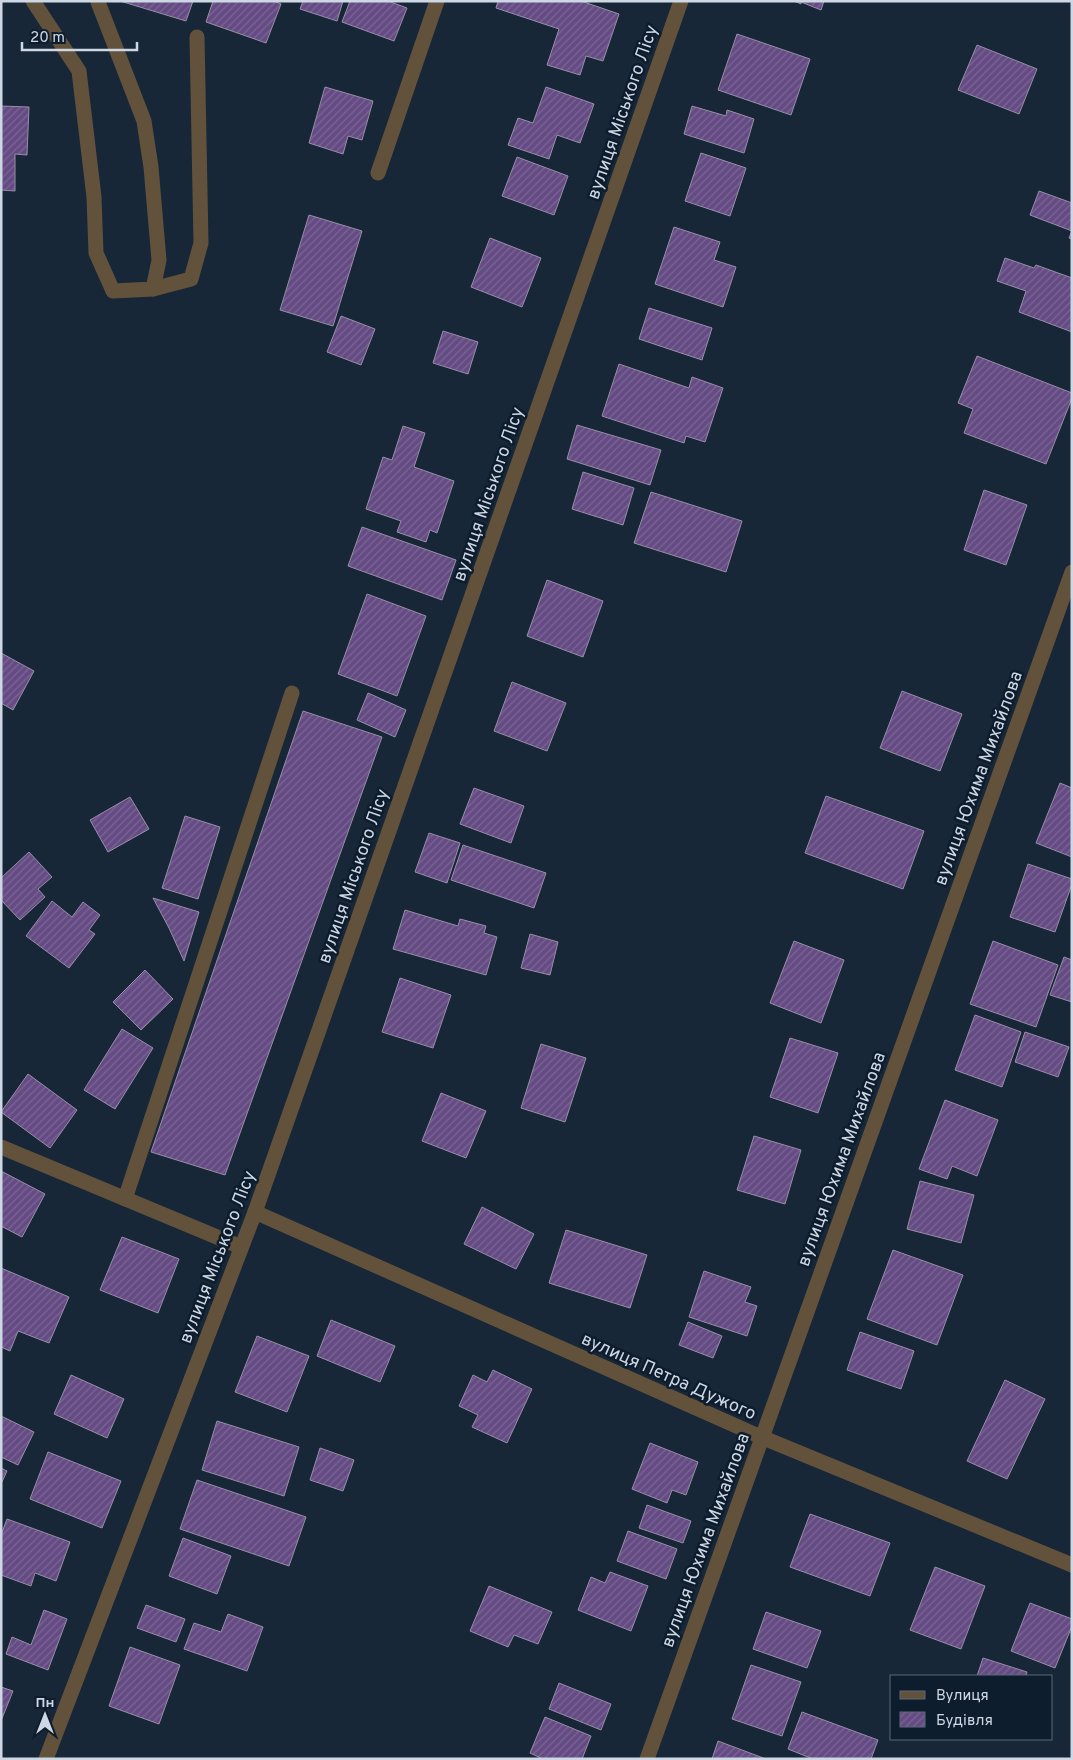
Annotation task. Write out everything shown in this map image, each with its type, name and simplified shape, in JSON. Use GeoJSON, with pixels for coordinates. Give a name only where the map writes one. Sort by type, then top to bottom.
{"type":"FeatureCollection","features":[{"type":"Feature","properties":{"kind":"street"},"geometry":{"type":"LineString","coordinates":[[34,1],[79,71],[94,197],[96,253],[113,291],[153,289],[191,279],[201,243],[197,37]]}},
{"type":"Feature","properties":{"kind":"street"},"geometry":{"type":"LineString","coordinates":[[97,1],[144,121],[151,167],[159,260],[153,289]]}},
{"type":"Feature","properties":{"kind":"street"},"geometry":{"type":"LineString","coordinates":[[378,173],[437,1]]}},
{"type":"Feature","properties":{"kind":"street","name":"вулиця Міського Лісу"},"geometry":{"type":"LineString","coordinates":[[46,1759],[255,1212],[681,1]]}},
{"type":"Feature","properties":{"kind":"street","name":"вулиця Юхима Михайлова"},"geometry":{"type":"LineString","coordinates":[[646,1759],[1072,572]]}},
{"type":"Feature","properties":{"kind":"street"},"geometry":{"type":"LineString","coordinates":[[125,1199],[292,693]]}},
{"type":"Feature","properties":{"kind":"street"},"geometry":{"type":"LineString","coordinates":[[1,1147],[241,1247]]}},
{"type":"Feature","properties":{"kind":"street","name":"вулиця Петра Дужого"},"geometry":{"type":"LineString","coordinates":[[255,1212],[761,1437],[1072,1565]]}},
{"type":"Feature","properties":{"kind":"building"},"geometry":{"type":"Polygon","coordinates":[[[120,1],[193,1],[186,21],[120,1]]]}},
{"type":"Feature","properties":{"kind":"building"},"geometry":{"type":"Polygon","coordinates":[[[213,1],[274,1],[281,4],[266,43],[206,22],[213,1]]]}},
{"type":"Feature","properties":{"kind":"building"},"geometry":{"type":"Polygon","coordinates":[[[303,1],[343,1],[337,21],[300,9],[303,1]]]}},
{"type":"Feature","properties":{"kind":"building"},"geometry":{"type":"Polygon","coordinates":[[[350,1],[388,1],[407,8],[394,41],[342,22],[350,1]]]}},
{"type":"Feature","properties":{"kind":"building"},"geometry":{"type":"Polygon","coordinates":[[[498,1],[581,1],[619,14],[603,61],[586,56],[580,75],[547,65],[559,29],[496,8],[498,1]]]}},
{"type":"Feature","properties":{"kind":"building"},"geometry":{"type":"Polygon","coordinates":[[[794,1],[824,1],[821,10],[794,1]]]}},
{"type":"Feature","properties":{"kind":"building"},"geometry":{"type":"Polygon","coordinates":[[[737,34],[810,59],[791,115],[718,90],[737,34]]]}},
{"type":"Feature","properties":{"kind":"building"},"geometry":{"type":"Polygon","coordinates":[[[977,45],[1037,69],[1019,114],[958,90],[977,45]]]}},
{"type":"Feature","properties":{"kind":"building"},"geometry":{"type":"Polygon","coordinates":[[[325,87],[373,101],[362,140],[348,136],[343,154],[309,143],[325,87]]]}},
{"type":"Feature","properties":{"kind":"building"},"geometry":{"type":"Polygon","coordinates":[[[546,87],[594,104],[580,143],[557,135],[549,159],[508,145],[518,118],[533,123],[546,87]]]}},
{"type":"Feature","properties":{"kind":"building"},"geometry":{"type":"Polygon","coordinates":[[[1,106],[29,107],[27,155],[15,154],[15,191],[1,190],[1,106]]]}},
{"type":"Feature","properties":{"kind":"building"},"geometry":{"type":"Polygon","coordinates":[[[692,106],[726,116],[727,110],[754,119],[744,153],[684,134],[692,106]]]}},
{"type":"Feature","properties":{"kind":"building"},"geometry":{"type":"Polygon","coordinates":[[[701,153],[746,168],[730,216],[685,201],[701,153]]]}},
{"type":"Feature","properties":{"kind":"building"},"geometry":{"type":"Polygon","coordinates":[[[517,157],[568,176],[554,215],[502,196],[517,157]]]}},
{"type":"Feature","properties":{"kind":"building"},"geometry":{"type":"Polygon","coordinates":[[[1039,191],[1072,203],[1072,231],[1030,215],[1039,191]]]}},
{"type":"Feature","properties":{"kind":"building"},"geometry":{"type":"Polygon","coordinates":[[[309,215],[362,231],[333,326],[280,310],[309,215]]]}},
{"type":"Feature","properties":{"kind":"building"},"geometry":{"type":"Polygon","coordinates":[[[674,227],[720,242],[714,260],[736,267],[723,307],[655,284],[674,227]]]}},
{"type":"Feature","properties":{"kind":"building"},"geometry":{"type":"Polygon","coordinates":[[[490,238],[541,258],[522,307],[471,287],[490,238]]]}},
{"type":"Feature","properties":{"kind":"building"},"geometry":{"type":"Polygon","coordinates":[[[1005,258],[1034,268],[1036,265],[1072,278],[1072,332],[1019,312],[1026,291],[997,281],[1005,258]]]}},
{"type":"Feature","properties":{"kind":"building"},"geometry":{"type":"Polygon","coordinates":[[[649,308],[712,328],[702,360],[639,339],[649,308]]]}},
{"type":"Feature","properties":{"kind":"building"},"geometry":{"type":"Polygon","coordinates":[[[341,316],[375,329],[361,365],[327,352],[341,316]]]}},
{"type":"Feature","properties":{"kind":"building"},"geometry":{"type":"Polygon","coordinates":[[[443,331],[478,342],[468,374],[433,363],[443,331]]]}},
{"type":"Feature","properties":{"kind":"building"},"geometry":{"type":"Polygon","coordinates":[[[977,356],[1072,393],[1072,398],[1046,464],[964,433],[973,409],[958,403],[977,356]]]}},
{"type":"Feature","properties":{"kind":"building"},"geometry":{"type":"Polygon","coordinates":[[[619,364],[689,388],[692,377],[723,388],[705,442],[686,436],[684,443],[602,416],[619,364]]]}},
{"type":"Feature","properties":{"kind":"building"},"geometry":{"type":"Polygon","coordinates":[[[577,425],[661,450],[650,485],[567,459],[577,425]]]}},
{"type":"Feature","properties":{"kind":"building"},"geometry":{"type":"Polygon","coordinates":[[[403,426],[425,433],[414,467],[454,481],[437,533],[430,530],[426,542],[397,532],[401,521],[366,509],[383,457],[392,460],[403,426]]]}},
{"type":"Feature","properties":{"kind":"building"},"geometry":{"type":"Polygon","coordinates":[[[583,472],[634,488],[623,525],[572,509],[583,472]]]}},
{"type":"Feature","properties":{"kind":"building"},"geometry":{"type":"Polygon","coordinates":[[[984,490],[1027,505],[1006,565],[964,550],[984,490]]]}},
{"type":"Feature","properties":{"kind":"building"},"geometry":{"type":"Polygon","coordinates":[[[651,492],[742,521],[726,572],[634,543],[651,492]]]}},
{"type":"Feature","properties":{"kind":"building"},"geometry":{"type":"Polygon","coordinates":[[[362,527],[456,560],[442,600],[348,566],[362,527]]]}},
{"type":"Feature","properties":{"kind":"building"},"geometry":{"type":"Polygon","coordinates":[[[547,580],[603,601],[583,657],[527,636],[547,580]]]}},
{"type":"Feature","properties":{"kind":"building"},"geometry":{"type":"Polygon","coordinates":[[[367,594],[426,616],[397,696],[338,674],[367,594]]]}},
{"type":"Feature","properties":{"kind":"building"},"geometry":{"type":"Polygon","coordinates":[[[1,653],[34,671],[13,710],[1,703],[1,653]]]}},
{"type":"Feature","properties":{"kind":"building"},"geometry":{"type":"Polygon","coordinates":[[[512,682],[566,703],[547,751],[494,731],[512,682]]]}},
{"type":"Feature","properties":{"kind":"building"},"geometry":{"type":"Polygon","coordinates":[[[902,691],[962,714],[940,771],[880,748],[902,691]]]}},
{"type":"Feature","properties":{"kind":"building"},"geometry":{"type":"Polygon","coordinates":[[[368,693],[406,710],[395,737],[357,720],[368,693]]]}},
{"type":"Feature","properties":{"kind":"building"},"geometry":{"type":"Polygon","coordinates":[[[303,711],[382,737],[225,1175],[151,1152],[303,711]]]}},
{"type":"Feature","properties":{"kind":"building"},"geometry":{"type":"Polygon","coordinates":[[[1060,783],[1072,788],[1072,857],[1036,843],[1060,783]]]}},
{"type":"Feature","properties":{"kind":"building"},"geometry":{"type":"Polygon","coordinates":[[[474,788],[524,806],[511,843],[460,824],[474,788]]]}},
{"type":"Feature","properties":{"kind":"building"},"geometry":{"type":"Polygon","coordinates":[[[826,796],[924,831],[903,889],[805,853],[826,796]]]}},
{"type":"Feature","properties":{"kind":"building"},"geometry":{"type":"Polygon","coordinates":[[[130,797],[149,829],[108,852],[90,820],[130,797]]]}},
{"type":"Feature","properties":{"kind":"building"},"geometry":{"type":"Polygon","coordinates":[[[185,816],[220,827],[198,899],[162,888],[185,816]]]}},
{"type":"Feature","properties":{"kind":"building"},"geometry":{"type":"Polygon","coordinates":[[[429,833],[460,843],[447,883],[415,872],[429,833]]]}},
{"type":"Feature","properties":{"kind":"building"},"geometry":{"type":"Polygon","coordinates":[[[463,845],[546,873],[534,908],[451,880],[463,845]]]}},
{"type":"Feature","properties":{"kind":"building"},"geometry":{"type":"Polygon","coordinates":[[[29,852],[52,877],[38,889],[45,897],[20,920],[1,900],[1,878],[29,852]]]}},
{"type":"Feature","properties":{"kind":"building"},"geometry":{"type":"Polygon","coordinates":[[[1028,864],[1072,879],[1072,884],[1055,932],[1010,917],[1028,864]]]}},
{"type":"Feature","properties":{"kind":"building"},"geometry":{"type":"Polygon","coordinates":[[[153,898],[199,912],[184,961],[169,928],[153,898]]]}},
{"type":"Feature","properties":{"kind":"building"},"geometry":{"type":"Polygon","coordinates":[[[52,901],[72,917],[83,902],[100,915],[89,930],[95,934],[69,968],[26,936],[52,901]]]}},
{"type":"Feature","properties":{"kind":"building"},"geometry":{"type":"Polygon","coordinates":[[[405,910],[458,926],[460,919],[486,926],[484,933],[497,937],[486,975],[393,949],[405,910]]]}},
{"type":"Feature","properties":{"kind":"building"},"geometry":{"type":"Polygon","coordinates":[[[530,934],[558,942],[550,975],[521,968],[530,934]]]}},
{"type":"Feature","properties":{"kind":"building"},"geometry":{"type":"Polygon","coordinates":[[[794,941],[844,960],[821,1023],[770,1003],[794,941]]]}},
{"type":"Feature","properties":{"kind":"building"},"geometry":{"type":"Polygon","coordinates":[[[993,941],[1058,965],[1036,1027],[970,1004],[993,941]]]}},
{"type":"Feature","properties":{"kind":"building"},"geometry":{"type":"Polygon","coordinates":[[[1064,957],[1072,960],[1072,1002],[1050,995],[1064,957]]]}},
{"type":"Feature","properties":{"kind":"building"},"geometry":{"type":"Polygon","coordinates":[[[145,970],[173,999],[141,1030],[113,1002],[145,970]]]}},
{"type":"Feature","properties":{"kind":"building"},"geometry":{"type":"Polygon","coordinates":[[[400,978],[451,995],[433,1048],[382,1032],[400,978]]]}},
{"type":"Feature","properties":{"kind":"building"},"geometry":{"type":"Polygon","coordinates":[[[975,1015],[1021,1032],[1002,1087],[955,1070],[975,1015]]]}},
{"type":"Feature","properties":{"kind":"building"},"geometry":{"type":"Polygon","coordinates":[[[122,1029],[153,1048],[115,1109],[84,1090],[122,1029]]]}},
{"type":"Feature","properties":{"kind":"building"},"geometry":{"type":"Polygon","coordinates":[[[1025,1032],[1069,1047],[1058,1077],[1015,1062],[1025,1032]]]}},
{"type":"Feature","properties":{"kind":"building"},"geometry":{"type":"Polygon","coordinates":[[[790,1038],[838,1053],[818,1113],[770,1097],[790,1038]]]}},
{"type":"Feature","properties":{"kind":"building"},"geometry":{"type":"Polygon","coordinates":[[[541,1044],[586,1058],[565,1122],[521,1108],[541,1044]]]}},
{"type":"Feature","properties":{"kind":"building"},"geometry":{"type":"Polygon","coordinates":[[[28,1074],[77,1110],[50,1148],[1,1112],[28,1074]]]}},
{"type":"Feature","properties":{"kind":"building"},"geometry":{"type":"Polygon","coordinates":[[[441,1093],[486,1111],[466,1158],[422,1141],[441,1093]]]}},
{"type":"Feature","properties":{"kind":"building"},"geometry":{"type":"Polygon","coordinates":[[[945,1100],[998,1120],[977,1176],[952,1166],[947,1179],[919,1169],[945,1100]]]}},
{"type":"Feature","properties":{"kind":"building"},"geometry":{"type":"Polygon","coordinates":[[[754,1136],[801,1150],[785,1204],[737,1190],[754,1136]]]}},
{"type":"Feature","properties":{"kind":"building"},"geometry":{"type":"Polygon","coordinates":[[[1,1171],[45,1194],[22,1237],[1,1226],[1,1171]]]}},
{"type":"Feature","properties":{"kind":"building"},"geometry":{"type":"Polygon","coordinates":[[[920,1181],[974,1195],[961,1243],[907,1229],[920,1181]]]}},
{"type":"Feature","properties":{"kind":"building"},"geometry":{"type":"Polygon","coordinates":[[[482,1207],[534,1234],[516,1269],[464,1244],[482,1207]]]}},
{"type":"Feature","properties":{"kind":"building"},"geometry":{"type":"Polygon","coordinates":[[[566,1230],[647,1255],[630,1308],[549,1283],[566,1230]]]}},
{"type":"Feature","properties":{"kind":"building"},"geometry":{"type":"Polygon","coordinates":[[[122,1237],[179,1259],[158,1313],[100,1290],[122,1237]]]}},
{"type":"Feature","properties":{"kind":"building"},"geometry":{"type":"Polygon","coordinates":[[[893,1250],[963,1275],[937,1345],[867,1319],[893,1250]]]}},
{"type":"Feature","properties":{"kind":"building"},"geometry":{"type":"Polygon","coordinates":[[[1,1268],[69,1297],[49,1343],[18,1331],[10,1351],[1,1347],[1,1268]]]}},
{"type":"Feature","properties":{"kind":"building"},"geometry":{"type":"Polygon","coordinates":[[[704,1271],[751,1287],[745,1302],[757,1306],[747,1336],[689,1317],[704,1271]]]}},
{"type":"Feature","properties":{"kind":"building"},"geometry":{"type":"Polygon","coordinates":[[[331,1320],[395,1346],[380,1382],[317,1356],[331,1320]]]}},
{"type":"Feature","properties":{"kind":"building"},"geometry":{"type":"Polygon","coordinates":[[[688,1322],[722,1336],[713,1358],[679,1345],[688,1322]]]}},
{"type":"Feature","properties":{"kind":"building"},"geometry":{"type":"Polygon","coordinates":[[[860,1332],[914,1351],[901,1389],[847,1370],[860,1332]]]}},
{"type":"Feature","properties":{"kind":"building"},"geometry":{"type":"Polygon","coordinates":[[[257,1336],[309,1356],[287,1412],[235,1392],[257,1336]]]}},
{"type":"Feature","properties":{"kind":"building"},"geometry":{"type":"Polygon","coordinates":[[[493,1370],[532,1389],[507,1443],[472,1427],[478,1415],[459,1406],[473,1375],[487,1382],[493,1370]]]}},
{"type":"Feature","properties":{"kind":"building"},"geometry":{"type":"Polygon","coordinates":[[[71,1375],[124,1399],[107,1438],[54,1414],[71,1375]]]}},
{"type":"Feature","properties":{"kind":"building"},"geometry":{"type":"Polygon","coordinates":[[[1005,1380],[1045,1399],[1007,1479],[967,1461],[1005,1380]]]}},
{"type":"Feature","properties":{"kind":"building"},"geometry":{"type":"Polygon","coordinates":[[[1,1416],[34,1432],[18,1465],[1,1457],[1,1416]]]}},
{"type":"Feature","properties":{"kind":"building"},"geometry":{"type":"Polygon","coordinates":[[[217,1421],[299,1447],[284,1496],[202,1470],[217,1421]]]}},
{"type":"Feature","properties":{"kind":"building"},"geometry":{"type":"Polygon","coordinates":[[[650,1443],[698,1462],[686,1495],[672,1490],[667,1503],[632,1489],[650,1443]]]}},
{"type":"Feature","properties":{"kind":"building"},"geometry":{"type":"Polygon","coordinates":[[[320,1448],[354,1460],[343,1491],[310,1480],[320,1448]]]}},
{"type":"Feature","properties":{"kind":"building"},"geometry":{"type":"Polygon","coordinates":[[[48,1452],[121,1481],[102,1528],[30,1499],[48,1452]]]}},
{"type":"Feature","properties":{"kind":"building"},"geometry":{"type":"Polygon","coordinates":[[[1,1468],[7,1471],[1,1484],[1,1468]]]}},
{"type":"Feature","properties":{"kind":"building"},"geometry":{"type":"Polygon","coordinates":[[[197,1480],[306,1517],[289,1566],[180,1529],[197,1480]]]}},
{"type":"Feature","properties":{"kind":"building"},"geometry":{"type":"Polygon","coordinates":[[[647,1505],[691,1521],[683,1543],[639,1528],[647,1505]]]}},
{"type":"Feature","properties":{"kind":"building"},"geometry":{"type":"Polygon","coordinates":[[[810,1514],[890,1543],[870,1596],[790,1567],[810,1514]]]}},
{"type":"Feature","properties":{"kind":"building"},"geometry":{"type":"Polygon","coordinates":[[[7,1519],[70,1542],[56,1581],[35,1573],[31,1586],[1,1575],[1,1535],[7,1519]]]}},
{"type":"Feature","properties":{"kind":"building"},"geometry":{"type":"Polygon","coordinates":[[[628,1531],[677,1549],[666,1579],[617,1561],[628,1531]]]}},
{"type":"Feature","properties":{"kind":"building"},"geometry":{"type":"Polygon","coordinates":[[[183,1538],[231,1556],[217,1594],[169,1576],[183,1538]]]}},
{"type":"Feature","properties":{"kind":"building"},"geometry":{"type":"Polygon","coordinates":[[[935,1567],[985,1586],[961,1649],[910,1630],[935,1567]]]}},
{"type":"Feature","properties":{"kind":"building"},"geometry":{"type":"Polygon","coordinates":[[[610,1572],[648,1586],[631,1631],[578,1610],[591,1577],[605,1583],[610,1572]]]}},
{"type":"Feature","properties":{"kind":"building"},"geometry":{"type":"Polygon","coordinates":[[[489,1586],[552,1612],[538,1644],[514,1635],[508,1647],[470,1631],[489,1586]]]}},
{"type":"Feature","properties":{"kind":"building"},"geometry":{"type":"Polygon","coordinates":[[[1030,1603],[1072,1619],[1072,1626],[1055,1668],[1011,1651],[1030,1603]]]}},
{"type":"Feature","properties":{"kind":"building"},"geometry":{"type":"Polygon","coordinates":[[[146,1605],[185,1619],[176,1642],[137,1628],[146,1605]]]}},
{"type":"Feature","properties":{"kind":"building"},"geometry":{"type":"Polygon","coordinates":[[[44,1610],[67,1619],[48,1670],[6,1654],[12,1637],[31,1645],[44,1610]]]}},
{"type":"Feature","properties":{"kind":"building"},"geometry":{"type":"Polygon","coordinates":[[[766,1612],[821,1631],[807,1668],[753,1649],[766,1612]]]}},
{"type":"Feature","properties":{"kind":"building"},"geometry":{"type":"Polygon","coordinates":[[[228,1614],[263,1627],[247,1671],[184,1649],[194,1623],[221,1632],[228,1614]]]}},
{"type":"Feature","properties":{"kind":"building"},"geometry":{"type":"Polygon","coordinates":[[[130,1647],[180,1665],[159,1724],[109,1706],[130,1647]]]}},
{"type":"Feature","properties":{"kind":"building"},"geometry":{"type":"Polygon","coordinates":[[[983,1658],[1027,1672],[1026,1675],[977,1675],[983,1658]]]}},
{"type":"Feature","properties":{"kind":"building"},"geometry":{"type":"Polygon","coordinates":[[[751,1665],[801,1682],[782,1736],[732,1719],[751,1665]]]}},
{"type":"Feature","properties":{"kind":"building"},"geometry":{"type":"Polygon","coordinates":[[[559,1683],[611,1704],[601,1730],[549,1709],[559,1683]]]}},
{"type":"Feature","properties":{"kind":"building"},"geometry":{"type":"Polygon","coordinates":[[[1,1687],[13,1691],[1,1721],[1,1687]]]}},
{"type":"Feature","properties":{"kind":"building"},"geometry":{"type":"Polygon","coordinates":[[[802,1712],[878,1740],[871,1759],[813,1759],[788,1749],[802,1712]]]}},
{"type":"Feature","properties":{"kind":"building"},"geometry":{"type":"Polygon","coordinates":[[[545,1717],[591,1736],[582,1759],[543,1759],[530,1753],[545,1717]]]}},
{"type":"Feature","properties":{"kind":"building"},"geometry":{"type":"Polygon","coordinates":[[[718,1741],[766,1759],[712,1759],[718,1741]]]}}]}
